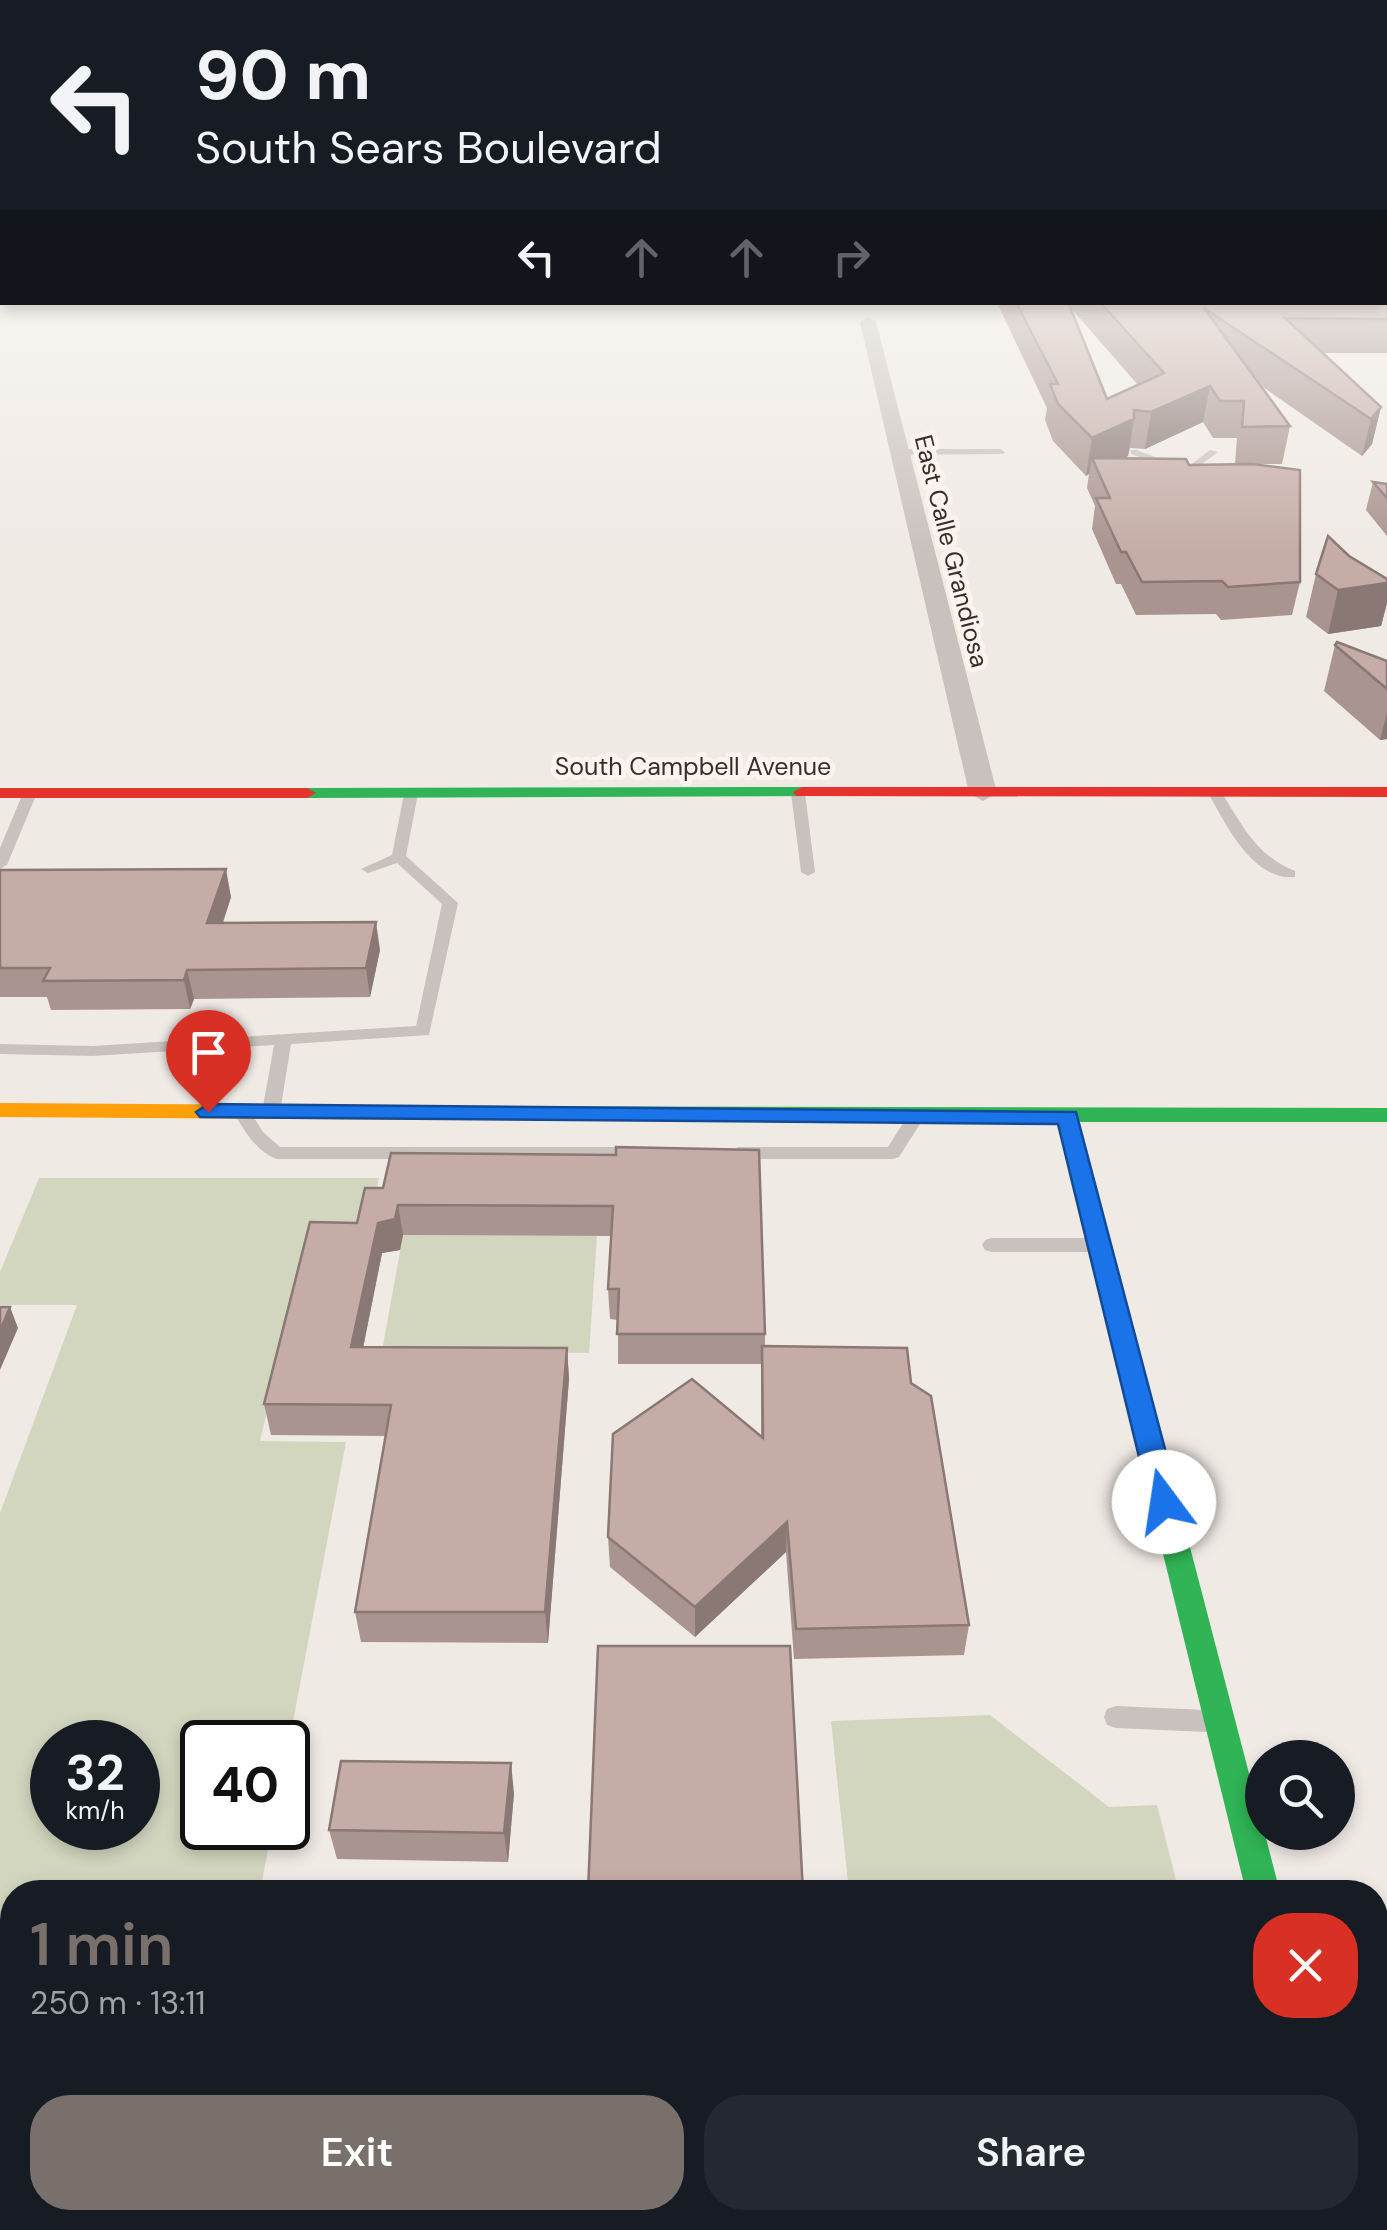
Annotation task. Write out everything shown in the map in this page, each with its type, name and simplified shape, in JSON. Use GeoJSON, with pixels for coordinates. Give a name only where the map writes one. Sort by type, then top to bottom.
{"type":"FeatureCollection","features":[{"type":"Feature","properties":{"kind":"street","name":"East Calle Grandiosa"},"geometry":{"type":"LineString","coordinates":[[873,345],[983,793]]}},
{"type":"Feature","properties":{"kind":"street","name":"South Campbell Avenue"},"geometry":{"type":"LineString","coordinates":[[0,792],[1387,792]]}},
{"type":"Feature","properties":{"kind":"street"},"geometry":{"type":"LineString","coordinates":[[0,1110],[1068,1117],[1387,1115]]}},
{"type":"Feature","properties":{"kind":"street"},"geometry":{"type":"LineString","coordinates":[[1068,1117],[1261,1880]]}},
{"type":"Feature","properties":{"kind":"lane"},"geometry":{"type":"LineString","coordinates":[[898,452],[1000,452]]}},
{"type":"Feature","properties":{"kind":"lane"},"geometry":{"type":"LineString","coordinates":[[1134,452],[1186,473],[1213,452]]}},
{"type":"Feature","properties":{"kind":"lane"},"geometry":{"type":"LineString","coordinates":[[0,864],[30,793]]}},
{"type":"Feature","properties":{"kind":"lane"},"geometry":{"type":"LineString","coordinates":[[798,793],[808,872]]}},
{"type":"Feature","properties":{"kind":"lane"},"geometry":{"type":"LineString","coordinates":[[1215,793],[1255,856],[1274,870],[1290,874]]}},
{"type":"Feature","properties":{"kind":"lane"},"geometry":{"type":"LineString","coordinates":[[398,857],[411,794]]}},
{"type":"Feature","properties":{"kind":"lane"},"geometry":{"type":"LineString","coordinates":[[368,869],[398,857]]}},
{"type":"Feature","properties":{"kind":"lane"},"geometry":{"type":"LineString","coordinates":[[0,1049],[92,1050],[424,1030],[450,903],[398,857]]}},
{"type":"Feature","properties":{"kind":"lane"},"geometry":{"type":"LineString","coordinates":[[272,1112],[284,1038]]}},
{"type":"Feature","properties":{"kind":"lane"},"geometry":{"type":"LineString","coordinates":[[242,1112],[256,1136],[276,1153],[658,1153]]}},
{"type":"Feature","properties":{"kind":"lane"},"geometry":{"type":"LineString","coordinates":[[717,1153],[892,1153],[916,1116]]}},
{"type":"Feature","properties":{"kind":"lane"},"geometry":{"type":"LineString","coordinates":[[992,1245],[1100,1245]]}},
{"type":"Feature","properties":{"kind":"lane"},"geometry":{"type":"LineString","coordinates":[[1116,1717],[1220,1721]]}},
{"type":"Feature","properties":{"kind":"green space"},"geometry":{"type":"Polygon","coordinates":[[[39,1178],[379,1178],[365,1247],[306,1248],[260,1441],[346,1442],[293,1720],[180,1720],[180,1850],[268,1850],[262,1880],[0,1880],[0,1513],[77,1305],[0,1305],[0,1272],[39,1178]]]}},
{"type":"Feature","properties":{"kind":"green space"},"geometry":{"type":"Polygon","coordinates":[[[403,1235],[597,1236],[589,1353],[382,1351],[403,1235]]]}},
{"type":"Feature","properties":{"kind":"green space"},"geometry":{"type":"Polygon","coordinates":[[[990,1715],[1109,1807],[1157,1805],[1176,1880],[848,1880],[831,1721],[990,1715]]]}},
{"type":"Feature","properties":{"kind":"building"},"geometry":{"type":"Polygon","coordinates":[[[1038,345],[1085,345],[1107,399],[1164,373],[1139,345],[1231,345],[1290,426],[1242,427],[1244,401],[1220,401],[1210,386],[1151,412],[1134,410],[1134,419],[1092,438],[1058,404],[1050,384],[1058,384],[1038,345]]]}},
{"type":"Feature","properties":{"kind":"building"},"geometry":{"type":"Polygon","coordinates":[[[1260,345],[1314,345],[1381,407],[1371,419],[1260,345]]]}},
{"type":"Feature","properties":{"kind":"building"},"geometry":{"type":"Polygon","coordinates":[[[1092,458],[1186,459],[1189,465],[1252,464],[1300,470],[1300,582],[1228,587],[1222,581],[1142,582],[1126,552],[1121,552],[1096,498],[1110,498],[1092,458]]]}},
{"type":"Feature","properties":{"kind":"building"},"geometry":{"type":"Polygon","coordinates":[[[1373,482],[1387,484],[1387,498],[1373,482]]]}},
{"type":"Feature","properties":{"kind":"building"},"geometry":{"type":"Polygon","coordinates":[[[1328,536],[1349,556],[1387,579],[1387,583],[1338,590],[1316,574],[1328,536]]]}},
{"type":"Feature","properties":{"kind":"building"},"geometry":{"type":"Polygon","coordinates":[[[1337,642],[1387,661],[1387,689],[1335,645],[1337,642]]]}},
{"type":"Feature","properties":{"kind":"building"},"geometry":{"type":"Polygon","coordinates":[[[226,869],[207,923],[376,922],[366,968],[187,970],[184,980],[43,981],[50,968],[0,968],[0,870],[226,869]]]}},
{"type":"Feature","properties":{"kind":"building"},"geometry":{"type":"Polygon","coordinates":[[[616,1147],[759,1150],[765,1334],[617,1334],[619,1289],[608,1289],[613,1206],[398,1205],[395,1219],[378,1223],[351,1347],[567,1348],[545,1612],[355,1612],[391,1405],[264,1404],[310,1222],[357,1223],[365,1188],[383,1188],[391,1153],[616,1155],[616,1147]]]}},
{"type":"Feature","properties":{"kind":"building"},"geometry":{"type":"Polygon","coordinates":[[[0,1307],[10,1307],[0,1331],[0,1307]]]}},
{"type":"Feature","properties":{"kind":"building"},"geometry":{"type":"Polygon","coordinates":[[[762,1346],[907,1348],[911,1383],[931,1396],[969,1625],[796,1629],[787,1522],[695,1607],[608,1537],[613,1434],[692,1379],[763,1438],[762,1346]]]}},
{"type":"Feature","properties":{"kind":"building"},"geometry":{"type":"Polygon","coordinates":[[[598,1646],[790,1646],[802,1880],[588,1880],[598,1646]]]}},
{"type":"Feature","properties":{"kind":"building"},"geometry":{"type":"Polygon","coordinates":[[[341,1761],[511,1763],[504,1833],[329,1830],[341,1761]]]}},
{"type":"Feature","properties":{"kind":"traffic: fast"},"geometry":{"type":"LineString","coordinates":[[307,793],[802,792]]}},
{"type":"Feature","properties":{"kind":"traffic: fast"},"geometry":{"type":"LineString","coordinates":[[439,1113],[1387,1115]]}},
{"type":"Feature","properties":{"kind":"traffic: fast"},"geometry":{"type":"LineString","coordinates":[[1067,1117],[1260,1880]]}},
{"type":"Feature","properties":{"kind":"traffic: slow"},"geometry":{"type":"LineString","coordinates":[[0,1110],[439,1113]]}},
{"type":"Feature","properties":{"kind":"traffic: jam"},"geometry":{"type":"LineString","coordinates":[[802,792],[1387,792]]}},
{"type":"Feature","properties":{"kind":"traffic: jam"},"geometry":{"type":"LineString","coordinates":[[0,793],[307,793]]}},
{"type":"Feature","properties":{"kind":"route"},"geometry":{"type":"LineString","coordinates":[[208,1112],[1068,1117],[1164,1502]]}}]}
